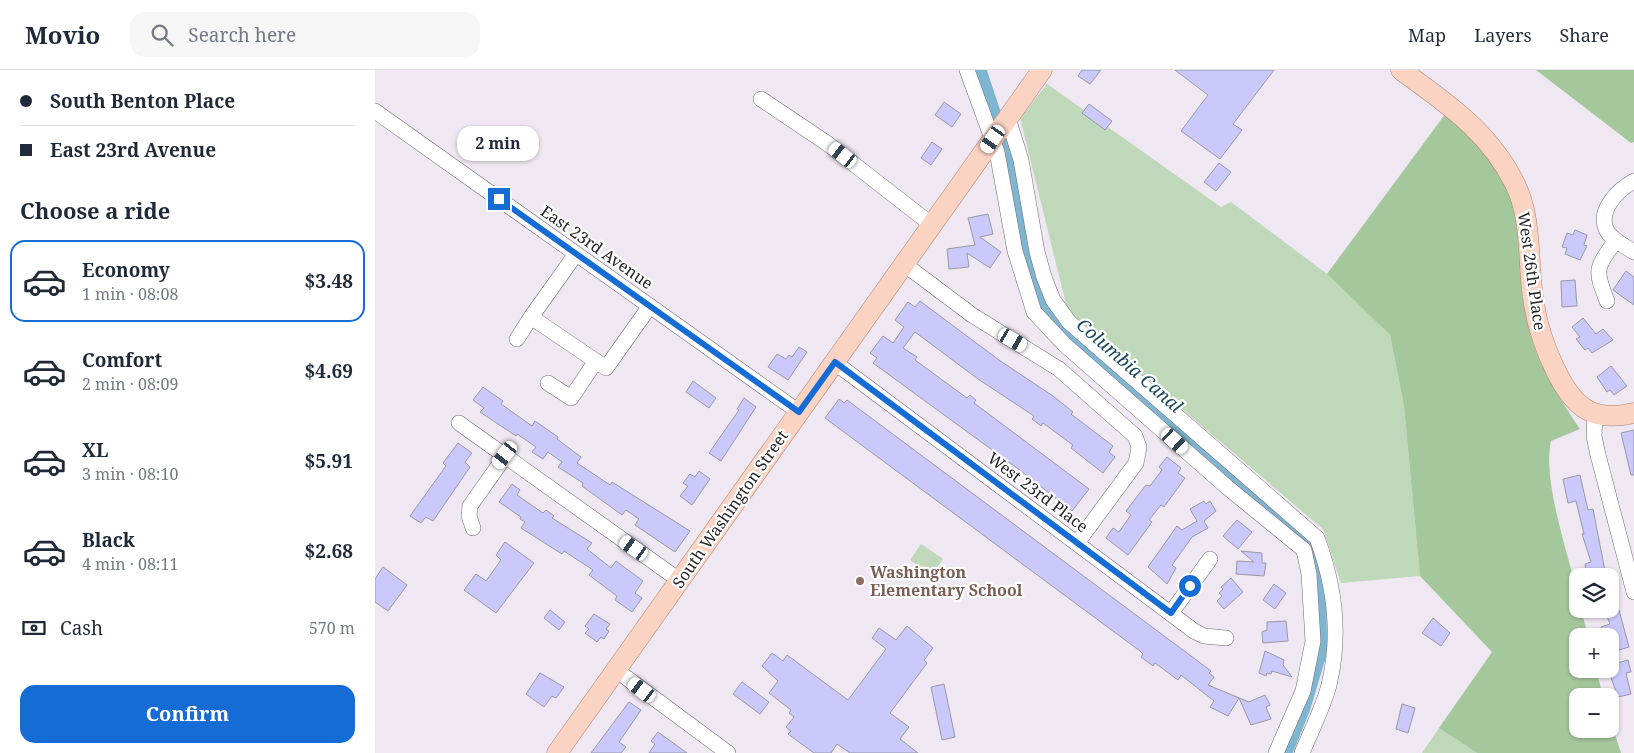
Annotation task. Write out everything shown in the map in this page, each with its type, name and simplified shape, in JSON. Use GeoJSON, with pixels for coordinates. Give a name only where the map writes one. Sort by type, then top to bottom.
{"type":"FeatureCollection","features":[{"type":"Feature","properties":{"kind":"main road","name":"South Washington Street"},"geometry":{"type":"LineString","coordinates":[[557,753],[1042,70]]}},
{"type":"Feature","properties":{"kind":"main road","name":"West 26th Place"},"geometry":{"type":"LineString","coordinates":[[1401,70],[1467,119],[1486,138],[1508,169],[1517,186],[1526,221],[1532,291],[1543,343],[1569,394],[1583,409],[1595,415]]}},
{"type":"Feature","properties":{"kind":"main road"},"geometry":{"type":"LineString","coordinates":[[1595,415],[1620,416],[1634,413]]}},
{"type":"Feature","properties":{"kind":"street"},"geometry":{"type":"LineString","coordinates":[[967,70],[1021,160],[1037,252],[1053,300],[1069,322],[1317,538],[1331,582],[1337,621],[1329,686],[1302,753]]}},
{"type":"Feature","properties":{"kind":"street"},"geometry":{"type":"LineString","coordinates":[[761,98],[829,144],[932,224]]}},
{"type":"Feature","properties":{"kind":"street","name":"East 23rd Avenue"},"geometry":{"type":"LineString","coordinates":[[375,111],[799,412]]}},
{"type":"Feature","properties":{"kind":"street"},"geometry":{"type":"LineString","coordinates":[[1001,128],[1015,251],[1034,312],[1065,345],[1227,487],[1304,550],[1309,574],[1313,641],[1303,691],[1276,753]]}},
{"type":"Feature","properties":{"kind":"street"},"geometry":{"type":"LineString","coordinates":[[1634,181],[1615,195],[1606,212],[1605,228],[1616,240],[1634,252]]}},
{"type":"Feature","properties":{"kind":"street"},"geometry":{"type":"LineString","coordinates":[[1607,301],[1597,270],[1616,240]]}},
{"type":"Feature","properties":{"kind":"street"},"geometry":{"type":"LineString","coordinates":[[517,339],[576,254]]}},
{"type":"Feature","properties":{"kind":"street"},"geometry":{"type":"LineString","coordinates":[[905,264],[972,315],[1044,358],[1135,436],[1139,447],[1136,463],[1077,543]]}},
{"type":"Feature","properties":{"kind":"street"},"geometry":{"type":"LineString","coordinates":[[531,318],[606,368],[650,306]]}},
{"type":"Feature","properties":{"kind":"street"},"geometry":{"type":"LineString","coordinates":[[548,383],[571,398],[597,362]]}},
{"type":"Feature","properties":{"kind":"street","name":"West 23rd Place"},"geometry":{"type":"LineString","coordinates":[[835,362],[1171,613],[1204,636],[1226,638]]}},
{"type":"Feature","properties":{"kind":"street"},"geometry":{"type":"LineString","coordinates":[[1122,423],[1136,406]]}},
{"type":"Feature","properties":{"kind":"street"},"geometry":{"type":"LineString","coordinates":[[1595,415],[1594,430],[1598,455],[1634,592]]}},
{"type":"Feature","properties":{"kind":"street"},"geometry":{"type":"LineString","coordinates":[[459,422],[679,580]]}},
{"type":"Feature","properties":{"kind":"street"},"geometry":{"type":"LineString","coordinates":[[473,528],[469,516],[470,506],[505,455]]}},
{"type":"Feature","properties":{"kind":"street"},"geometry":{"type":"LineString","coordinates":[[1171,613],[1210,560]]}},
{"type":"Feature","properties":{"kind":"street"},"geometry":{"type":"LineString","coordinates":[[615,670],[728,753]]}},
{"type":"Feature","properties":{"kind":"green space"},"geometry":{"type":"Polygon","coordinates":[[[1536,70],[1634,70],[1634,142],[1631,143],[1536,70]]]}},
{"type":"Feature","properties":{"kind":"green space"},"geometry":{"type":"Polygon","coordinates":[[[1047,84],[1221,207],[1231,202],[1327,274],[1390,335],[1404,406],[1420,576],[1341,583],[1323,529],[1068,312],[1020,118],[1047,84]]]}},
{"type":"Feature","properties":{"kind":"green space"},"geometry":{"type":"Polygon","coordinates":[[[1446,113],[1459,124],[1493,163],[1508,192],[1518,226],[1526,312],[1532,338],[1542,366],[1580,429],[1551,441],[1549,457],[1550,475],[1557,516],[1570,568],[1569,618],[1583,618],[1586,628],[1569,628],[1569,678],[1598,678],[1601,688],[1569,688],[1569,738],[1616,738],[1621,753],[1477,753],[1439,728],[1492,652],[1420,576],[1404,406],[1390,335],[1327,274],[1446,113]]]}},
{"type":"Feature","properties":{"kind":"green space"},"geometry":{"type":"Polygon","coordinates":[[[921,544],[943,559],[932,575],[910,560],[921,544]]]}},
{"type":"Feature","properties":{"kind":"green space"},"geometry":{"type":"Polygon","coordinates":[[[1439,728],[1477,753],[1422,753],[1439,728]]]}},
{"type":"Feature","properties":{"kind":"building"},"geometry":{"type":"Polygon","coordinates":[[[1082,70],[1101,70],[1090,84],[1078,76],[1082,70]]]}},
{"type":"Feature","properties":{"kind":"building"},"geometry":{"type":"Polygon","coordinates":[[[1175,70],[1274,70],[1233,124],[1242,130],[1220,159],[1181,131],[1208,95],[1175,70]]]}},
{"type":"Feature","properties":{"kind":"building"},"geometry":{"type":"Polygon","coordinates":[[[944,102],[961,114],[952,127],[935,115],[944,102]]]}},
{"type":"Feature","properties":{"kind":"building"},"geometry":{"type":"Polygon","coordinates":[[[1089,104],[1112,121],[1105,130],[1082,113],[1089,104]]]}},
{"type":"Feature","properties":{"kind":"building"},"geometry":{"type":"Polygon","coordinates":[[[932,142],[942,149],[931,165],[921,158],[932,142]]]}},
{"type":"Feature","properties":{"kind":"building"},"geometry":{"type":"Polygon","coordinates":[[[1219,163],[1231,172],[1216,191],[1204,182],[1219,163]]]}},
{"type":"Feature","properties":{"kind":"building"},"geometry":{"type":"Polygon","coordinates":[[[988,214],[993,234],[980,237],[1001,252],[990,268],[967,253],[969,267],[949,269],[947,249],[975,245],[968,218],[988,214]]]}},
{"type":"Feature","properties":{"kind":"building"},"geometry":{"type":"Polygon","coordinates":[[[1575,230],[1587,235],[1584,245],[1587,246],[1580,260],[1565,254],[1567,248],[1562,247],[1567,233],[1573,235],[1575,230]]]}},
{"type":"Feature","properties":{"kind":"building"},"geometry":{"type":"Polygon","coordinates":[[[1626,271],[1634,277],[1634,305],[1613,290],[1626,271]]]}},
{"type":"Feature","properties":{"kind":"building"},"geometry":{"type":"Polygon","coordinates":[[[1575,280],[1577,306],[1562,307],[1561,281],[1575,280]]]}},
{"type":"Feature","properties":{"kind":"building"},"geometry":{"type":"Polygon","coordinates":[[[920,301],[999,360],[1053,396],[1073,412],[1071,414],[1113,446],[1109,452],[1115,457],[1103,473],[1071,448],[1073,445],[1043,423],[1041,426],[1032,419],[1034,416],[978,379],[915,332],[903,348],[917,357],[915,360],[967,398],[970,395],[976,400],[974,403],[1089,489],[1072,511],[1021,471],[873,363],[877,358],[870,353],[883,336],[893,343],[904,327],[895,320],[908,302],[915,307],[920,301]]]}},
{"type":"Feature","properties":{"kind":"building"},"geometry":{"type":"Polygon","coordinates":[[[1583,318],[1596,334],[1603,329],[1613,340],[1592,353],[1588,348],[1585,350],[1576,339],[1580,337],[1572,327],[1583,318]]]}},
{"type":"Feature","properties":{"kind":"building"},"geometry":{"type":"Polygon","coordinates":[[[799,347],[807,352],[788,380],[768,367],[777,354],[786,359],[789,355],[792,357],[799,347]]]}},
{"type":"Feature","properties":{"kind":"building"},"geometry":{"type":"Polygon","coordinates":[[[1611,366],[1627,386],[1614,395],[1610,390],[1607,392],[1597,377],[1611,366]]]}},
{"type":"Feature","properties":{"kind":"building"},"geometry":{"type":"Polygon","coordinates":[[[693,381],[716,398],[709,408],[686,392],[693,381]]]}},
{"type":"Feature","properties":{"kind":"building"},"geometry":{"type":"Polygon","coordinates":[[[483,387],[503,401],[501,404],[532,426],[535,421],[558,437],[557,439],[581,457],[577,463],[610,485],[612,482],[690,531],[675,552],[635,525],[639,519],[626,510],[622,515],[582,486],[583,483],[558,467],[562,462],[548,452],[543,459],[532,452],[536,447],[480,412],[484,408],[473,400],[483,387]]]}},
{"type":"Feature","properties":{"kind":"building"},"geometry":{"type":"Polygon","coordinates":[[[744,398],[756,407],[721,461],[709,453],[739,410],[737,409],[744,398]]]}},
{"type":"Feature","properties":{"kind":"building"},"geometry":{"type":"Polygon","coordinates":[[[839,399],[844,403],[847,400],[1211,671],[1209,673],[1214,677],[1208,685],[1249,702],[1265,695],[1270,705],[1266,707],[1271,719],[1251,725],[1239,698],[1228,716],[1210,707],[1214,701],[1181,675],[1178,680],[1155,663],[1153,666],[1141,657],[1143,654],[1140,651],[825,418],[839,399]]]}},
{"type":"Feature","properties":{"kind":"building"},"geometry":{"type":"Polygon","coordinates":[[[1634,430],[1634,475],[1631,475],[1621,433],[1634,430]]]}},
{"type":"Feature","properties":{"kind":"building"},"geometry":{"type":"Polygon","coordinates":[[[458,443],[472,453],[465,462],[470,467],[433,521],[426,517],[421,523],[410,516],[446,466],[443,463],[458,443]]]}},
{"type":"Feature","properties":{"kind":"building"},"geometry":{"type":"Polygon","coordinates":[[[1167,457],[1181,468],[1178,473],[1185,478],[1164,507],[1161,505],[1149,520],[1152,522],[1128,555],[1106,538],[1113,528],[1119,532],[1131,515],[1126,511],[1146,485],[1150,486],[1162,470],[1159,467],[1167,457]]]}},
{"type":"Feature","properties":{"kind":"building"},"geometry":{"type":"Polygon","coordinates":[[[699,471],[710,479],[692,505],[680,496],[688,486],[683,483],[690,474],[695,477],[699,471]]]}},
{"type":"Feature","properties":{"kind":"building"},"geometry":{"type":"Polygon","coordinates":[[[1580,475],[1588,510],[1593,509],[1604,568],[1586,568],[1585,564],[1591,562],[1582,534],[1584,534],[1576,501],[1568,503],[1563,479],[1580,475]]]}},
{"type":"Feature","properties":{"kind":"building"},"geometry":{"type":"Polygon","coordinates":[[[512,484],[520,490],[517,495],[543,513],[546,510],[554,516],[552,518],[592,543],[587,549],[611,568],[616,561],[643,581],[635,593],[642,598],[632,612],[615,600],[617,596],[589,575],[593,570],[564,551],[562,554],[521,528],[525,522],[520,519],[521,517],[499,502],[512,484]]]}},
{"type":"Feature","properties":{"kind":"building"},"geometry":{"type":"Polygon","coordinates":[[[1204,501],[1206,504],[1210,501],[1216,511],[1204,521],[1208,528],[1192,537],[1172,565],[1176,568],[1167,584],[1148,567],[1177,526],[1182,530],[1197,521],[1190,509],[1204,501]]]}},
{"type":"Feature","properties":{"kind":"building"},"geometry":{"type":"Polygon","coordinates":[[[1237,520],[1252,532],[1238,549],[1223,536],[1237,520]]]}},
{"type":"Feature","properties":{"kind":"building"},"geometry":{"type":"Polygon","coordinates":[[[505,542],[534,563],[496,613],[464,590],[476,574],[486,581],[501,560],[496,555],[505,542]]]}},
{"type":"Feature","properties":{"kind":"building"},"geometry":{"type":"Polygon","coordinates":[[[1241,551],[1262,553],[1262,563],[1266,563],[1264,576],[1236,574],[1237,561],[1254,562],[1241,551]]]}},
{"type":"Feature","properties":{"kind":"building"},"geometry":{"type":"Polygon","coordinates":[[[383,567],[407,585],[388,611],[375,602],[375,579],[383,567]]]}},
{"type":"Feature","properties":{"kind":"building"},"geometry":{"type":"Polygon","coordinates":[[[1231,578],[1243,592],[1224,609],[1217,601],[1222,596],[1219,593],[1223,589],[1221,587],[1231,578]]]}},
{"type":"Feature","properties":{"kind":"building"},"geometry":{"type":"Polygon","coordinates":[[[1274,584],[1286,593],[1275,609],[1263,600],[1274,584]]]}},
{"type":"Feature","properties":{"kind":"building"},"geometry":{"type":"Polygon","coordinates":[[[550,610],[565,622],[559,630],[544,618],[550,610]]]}},
{"type":"Feature","properties":{"kind":"building"},"geometry":{"type":"Polygon","coordinates":[[[1619,610],[1629,647],[1619,650],[1619,628],[1601,628],[1610,624],[1608,618],[1619,618],[1619,610]]]}},
{"type":"Feature","properties":{"kind":"building"},"geometry":{"type":"Polygon","coordinates":[[[594,614],[610,624],[606,629],[609,631],[604,639],[601,637],[597,642],[585,633],[589,629],[585,626],[594,614]]]}},
{"type":"Feature","properties":{"kind":"building"},"geometry":{"type":"Polygon","coordinates":[[[1433,618],[1450,633],[1441,646],[1422,633],[1433,618]]]}},
{"type":"Feature","properties":{"kind":"building"},"geometry":{"type":"Polygon","coordinates":[[[1286,621],[1288,641],[1263,643],[1262,632],[1267,630],[1267,622],[1286,621]]]}},
{"type":"Feature","properties":{"kind":"building"},"geometry":{"type":"Polygon","coordinates":[[[907,626],[933,648],[924,660],[927,663],[890,713],[909,727],[900,739],[918,753],[850,753],[837,744],[831,753],[814,753],[788,734],[791,731],[786,727],[794,717],[789,713],[791,710],[769,693],[778,681],[762,666],[772,653],[783,661],[787,655],[848,700],[886,649],[872,638],[879,628],[896,640],[907,626]]]}},
{"type":"Feature","properties":{"kind":"building"},"geometry":{"type":"Polygon","coordinates":[[[1265,651],[1284,660],[1283,665],[1292,677],[1272,671],[1271,674],[1267,673],[1266,676],[1259,673],[1265,651]]]}},
{"type":"Feature","properties":{"kind":"building"},"geometry":{"type":"Polygon","coordinates":[[[1628,660],[1631,672],[1626,673],[1631,694],[1619,697],[1619,688],[1615,688],[1611,678],[1619,678],[1619,662],[1628,660]]]}},
{"type":"Feature","properties":{"kind":"building"},"geometry":{"type":"Polygon","coordinates":[[[540,673],[564,687],[556,698],[552,696],[544,707],[526,694],[540,673]]]}},
{"type":"Feature","properties":{"kind":"building"},"geometry":{"type":"Polygon","coordinates":[[[742,682],[769,702],[760,714],[733,694],[742,682]]]}},
{"type":"Feature","properties":{"kind":"building"},"geometry":{"type":"Polygon","coordinates":[[[944,684],[955,737],[942,740],[931,687],[944,684]]]}},
{"type":"Feature","properties":{"kind":"building"},"geometry":{"type":"Polygon","coordinates":[[[629,702],[641,710],[619,742],[626,747],[621,753],[591,753],[629,702]]]}},
{"type":"Feature","properties":{"kind":"building"},"geometry":{"type":"Polygon","coordinates":[[[1402,704],[1415,708],[1408,733],[1396,729],[1402,704]]]}},
{"type":"Feature","properties":{"kind":"building"},"geometry":{"type":"Polygon","coordinates":[[[658,732],[687,753],[649,753],[655,744],[651,741],[658,732]]]}},
{"type":"Feature","properties":{"kind":"waterway","name":"Columbia Canal"},"geometry":{"type":"LineString","coordinates":[[981,70],[1006,145],[1014,193],[1041,306],[1070,338],[1314,550],[1320,578],[1322,651],[1305,708],[1287,753]]}},
{"type":"Feature","properties":{"kind":"place","name":"Washington Elementary School"},"geometry":{"type":"Point","coordinates":[860,581]}},
{"type":"Feature","properties":{"kind":"route"},"geometry":{"type":"LineString","coordinates":[[499,199],[799,412],[835,362],[1171,613],[1190,586]]}}]}
